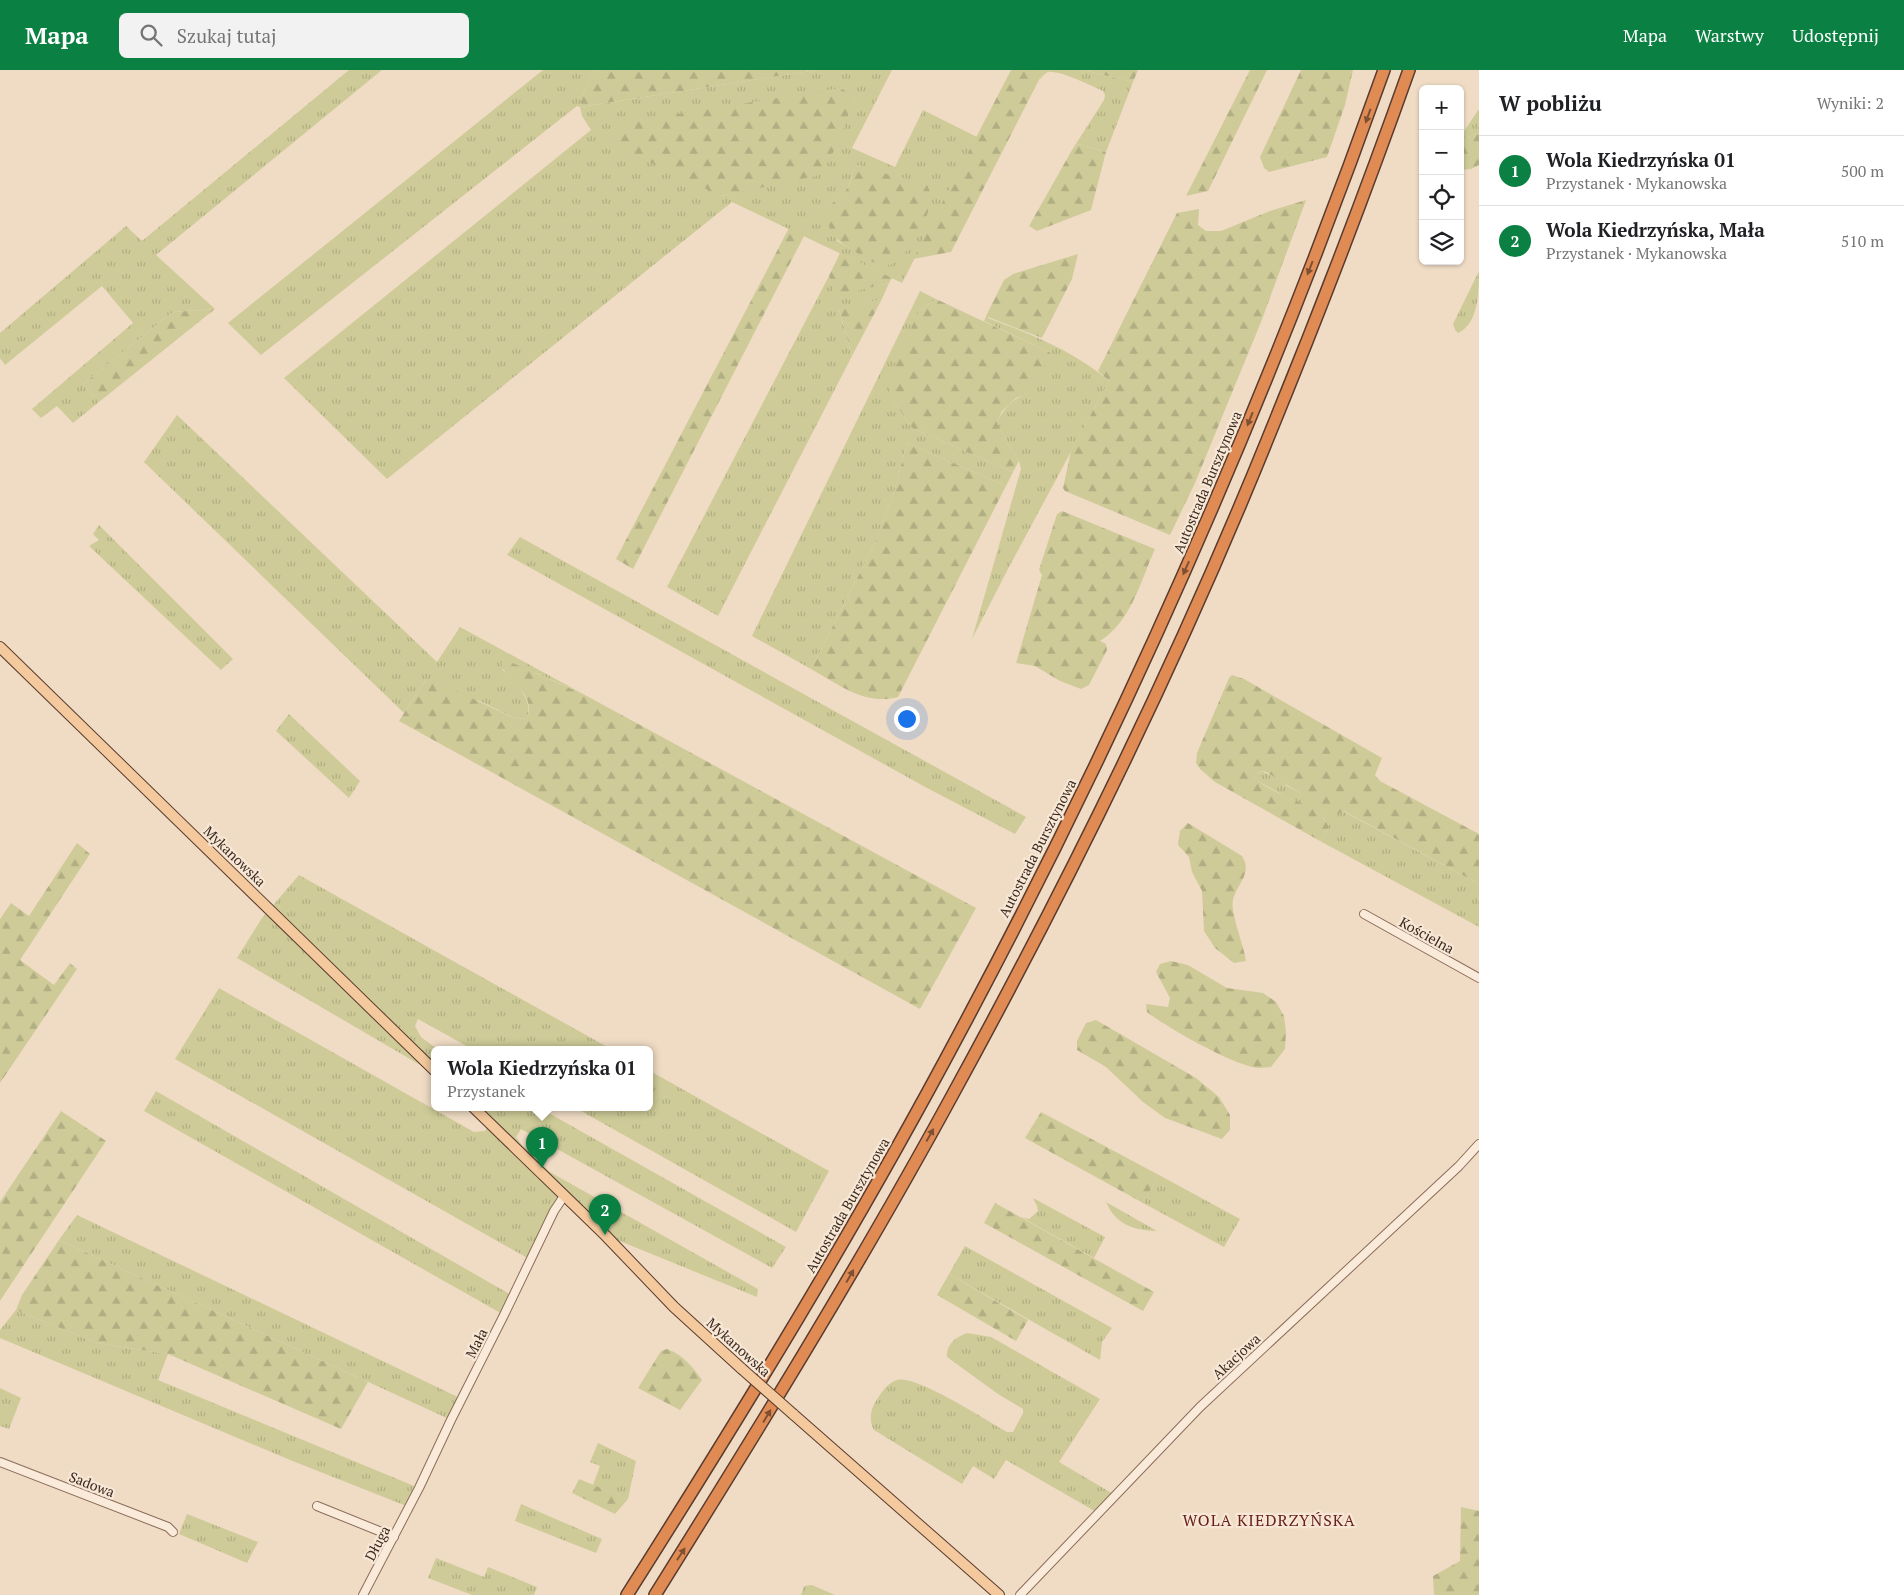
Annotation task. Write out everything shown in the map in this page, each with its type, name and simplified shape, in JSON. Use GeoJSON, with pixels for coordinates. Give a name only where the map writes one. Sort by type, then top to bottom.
{"type":"FeatureCollection","features":[{"type":"Feature","properties":{"kind":"highway","name":"Autostrada Bursztynowa"},"geometry":{"type":"LineString","coordinates":[[627,1595],[745,1407],[863,1208],[958,1036],[1069,820],[1158,632],[1236,454],[1339,195],[1384,70]]}},
{"type":"Feature","properties":{"kind":"highway"},"geometry":{"type":"LineString","coordinates":[[655,1595],[786,1384],[872,1239],[953,1094],[1066,879],[1200,597],[1267,442],[1336,268],[1410,70]]}},
{"type":"Feature","properties":{"kind":"main road","name":"Mykanowska"},"geometry":{"type":"LineString","coordinates":[[0,647],[431,1067]]}},
{"type":"Feature","properties":{"kind":"main road","name":"Mykanowska"},"geometry":{"type":"LineString","coordinates":[[477,1111],[674,1307],[792,1414],[1000,1595]]}},
{"type":"Feature","properties":{"kind":"street","name":"Kościelna"},"geometry":{"type":"LineString","coordinates":[[1364,914],[1479,978]]}},
{"type":"Feature","properties":{"kind":"street","name":"Akacjowa"},"geometry":{"type":"LineString","coordinates":[[1020,1595],[1200,1407],[1459,1166],[1479,1144]]}},
{"type":"Feature","properties":{"kind":"street","name":"Mała"},"geometry":{"type":"LineString","coordinates":[[412,1502],[554,1211],[564,1196]]}},
{"type":"Feature","properties":{"kind":"street","name":"Sadowa"},"geometry":{"type":"LineString","coordinates":[[0,1462],[168,1528],[173,1532]]}},
{"type":"Feature","properties":{"kind":"street","name":"Długa"},"geometry":{"type":"LineString","coordinates":[[363,1595],[412,1502]]}},
{"type":"Feature","properties":{"kind":"street"},"geometry":{"type":"LineString","coordinates":[[318,1506],[394,1537]]}},
{"type":"Feature","properties":{"kind":"green space"},"geometry":{"type":"Polygon","coordinates":[[[349,70],[382,70],[156,255],[215,309],[173,312],[83,384],[99,402],[73,423],[57,406],[41,418],[32,409],[133,323],[102,286],[5,365],[0,358],[0,333],[126,226],[142,241],[349,70]]]}},
{"type":"Feature","properties":{"kind":"green space"},"geometry":{"type":"Polygon","coordinates":[[[543,70],[594,70],[582,96],[581,107],[817,70],[892,70],[852,148],[895,167],[923,110],[977,137],[902,283],[732,202],[387,479],[284,378],[591,130],[582,116],[580,107],[577,106],[261,355],[228,323],[543,70]],[[855,96],[722,196],[749,189],[835,146],[855,96]],[[859,165],[852,171],[852,177],[846,191],[830,205],[837,241],[853,250],[892,176],[872,171],[859,165]]]}},
{"type":"Feature","properties":{"kind":"green space"},"geometry":{"type":"Polygon","coordinates":[[[594,70],[817,70],[580,107],[582,96],[594,70]]]}},
{"type":"Feature","properties":{"kind":"green space"},"geometry":{"type":"Polygon","coordinates":[[[1011,70],[1044,70],[951,252],[913,259],[1011,70]]]}},
{"type":"Feature","properties":{"kind":"green space"},"geometry":{"type":"Polygon","coordinates":[[[1044,70],[1083,70],[1133,82],[1106,152],[1079,144],[1072,150],[1104,100],[1105,95],[1103,91],[1060,73],[1048,72],[1039,80],[1044,70]]]}},
{"type":"Feature","properties":{"kind":"green space"},"geometry":{"type":"Polygon","coordinates":[[[1083,70],[1138,70],[1133,82],[1083,70]]]}},
{"type":"Feature","properties":{"kind":"green space"},"geometry":{"type":"Polygon","coordinates":[[[1250,70],[1267,70],[1208,191],[1186,196],[1250,70]]]}},
{"type":"Feature","properties":{"kind":"green space"},"geometry":{"type":"Polygon","coordinates":[[[1301,70],[1353,70],[1345,105],[1327,157],[1269,172],[1264,168],[1260,157],[1301,70]]]}},
{"type":"Feature","properties":{"kind":"green space"},"geometry":{"type":"Polygon","coordinates":[[[842,89],[855,96],[834,150],[823,169],[816,176],[721,196],[618,147],[614,140],[616,127],[627,122],[842,89]]]}},
{"type":"Feature","properties":{"kind":"green space"},"geometry":{"type":"Polygon","coordinates":[[[1479,109],[1479,133],[1464,139],[1464,131],[1479,109]]]}},
{"type":"Feature","properties":{"kind":"green space"},"geometry":{"type":"Polygon","coordinates":[[[1479,133],[1479,165],[1471,169],[1464,170],[1464,139],[1479,133]]]}},
{"type":"Feature","properties":{"kind":"green space"},"geometry":{"type":"Polygon","coordinates":[[[1079,144],[1106,152],[1091,210],[1037,231],[1029,226],[1072,150],[1079,144]]]}},
{"type":"Feature","properties":{"kind":"green space"},"geometry":{"type":"Polygon","coordinates":[[[859,165],[927,185],[932,196],[919,233],[901,257],[891,264],[884,265],[866,259],[837,239],[829,225],[826,209],[847,189],[850,184],[852,171],[859,165]]]}},
{"type":"Feature","properties":{"kind":"green space"},"geometry":{"type":"Polygon","coordinates":[[[1306,200],[1261,322],[1195,483],[1170,535],[1065,491],[1063,488],[1071,451],[1109,381],[1098,371],[1177,213],[1199,209],[1198,225],[1206,231],[1221,231],[1270,211],[1306,200]]]}},
{"type":"Feature","properties":{"kind":"green space"},"geometry":{"type":"Polygon","coordinates":[[[789,228],[804,236],[633,569],[616,559],[789,228]]]}},
{"type":"Feature","properties":{"kind":"green space"},"geometry":{"type":"Polygon","coordinates":[[[840,253],[892,278],[889,283],[835,296],[829,276],[840,253]]]}},
{"type":"Feature","properties":{"kind":"green space"},"geometry":{"type":"Polygon","coordinates":[[[1078,254],[1072,279],[1042,338],[988,317],[988,312],[1004,280],[1013,274],[1078,254]]]}},
{"type":"Feature","properties":{"kind":"green space"},"geometry":{"type":"Polygon","coordinates":[[[1479,271],[1478,297],[1474,314],[1465,328],[1458,333],[1453,324],[1479,271]]]}},
{"type":"Feature","properties":{"kind":"green space"},"geometry":{"type":"Polygon","coordinates":[[[829,276],[836,295],[889,283],[882,299],[839,310],[852,356],[718,616],[667,587],[829,276]]]}},
{"type":"Feature","properties":{"kind":"green space"},"geometry":{"type":"Polygon","coordinates":[[[920,291],[936,299],[919,311],[893,400],[912,428],[1013,472],[1006,486],[907,443],[893,496],[873,547],[811,669],[752,636],[920,291]]]}},
{"type":"Feature","properties":{"kind":"green space"},"geometry":{"type":"Polygon","coordinates":[[[882,299],[852,356],[839,309],[882,299]]]}},
{"type":"Feature","properties":{"kind":"green space"},"geometry":{"type":"Polygon","coordinates":[[[936,299],[1051,353],[1027,394],[1016,398],[1002,411],[997,422],[1008,445],[1019,461],[1013,472],[912,428],[893,400],[890,392],[890,382],[896,361],[919,311],[936,299]]]}},
{"type":"Feature","properties":{"kind":"green space"},"geometry":{"type":"Polygon","coordinates":[[[215,309],[99,402],[83,384],[173,312],[215,309]]]}},
{"type":"Feature","properties":{"kind":"green space"},"geometry":{"type":"Polygon","coordinates":[[[988,312],[988,318],[1052,344],[1096,370],[1109,381],[972,639],[1021,469],[1019,461],[1008,445],[997,422],[1009,405],[1027,394],[1051,353],[984,321],[988,312]]]}},
{"type":"Feature","properties":{"kind":"green space"},"geometry":{"type":"Polygon","coordinates":[[[177,415],[437,662],[460,627],[585,695],[536,673],[502,669],[526,698],[528,704],[527,718],[516,719],[482,702],[425,681],[404,713],[144,462],[177,415]]]}},
{"type":"Feature","properties":{"kind":"green space"},"geometry":{"type":"Polygon","coordinates":[[[907,443],[1006,486],[898,697],[874,699],[852,692],[811,669],[873,547],[893,496],[907,443]]]}},
{"type":"Feature","properties":{"kind":"green space"},"geometry":{"type":"Polygon","coordinates":[[[1062,511],[1155,549],[1140,587],[1127,612],[1111,633],[1100,641],[1106,644],[1107,650],[1089,685],[1081,689],[1060,681],[1035,666],[1016,663],[1042,575],[1039,570],[1057,514],[1062,511]]]}},
{"type":"Feature","properties":{"kind":"green space"},"geometry":{"type":"Polygon","coordinates":[[[99,525],[233,659],[221,670],[89,546],[99,540],[93,534],[99,525]]]}},
{"type":"Feature","properties":{"kind":"green space"},"geometry":{"type":"Polygon","coordinates":[[[520,537],[1026,817],[1015,834],[927,788],[507,555],[520,537]]]}},
{"type":"Feature","properties":{"kind":"green space"},"geometry":{"type":"Polygon","coordinates":[[[508,661],[585,695],[976,908],[920,1009],[399,721],[425,681],[453,689],[516,719],[527,718],[528,701],[508,676],[501,663],[508,661]]]}},
{"type":"Feature","properties":{"kind":"green space"},"geometry":{"type":"Polygon","coordinates":[[[1232,675],[1244,679],[1382,758],[1375,775],[1380,781],[1479,834],[1479,884],[1344,811],[1334,814],[1266,772],[1260,771],[1255,777],[1262,784],[1306,806],[1324,819],[1329,828],[1320,841],[1215,782],[1196,763],[1197,753],[1229,678],[1232,675]]]}},
{"type":"Feature","properties":{"kind":"green space"},"geometry":{"type":"Polygon","coordinates":[[[289,714],[360,781],[349,798],[276,731],[289,714]]]}},
{"type":"Feature","properties":{"kind":"green space"},"geometry":{"type":"Polygon","coordinates":[[[1261,771],[1281,780],[1287,786],[1339,814],[1343,811],[1479,884],[1479,927],[1320,841],[1329,828],[1322,816],[1309,807],[1257,780],[1255,776],[1261,771]]]}},
{"type":"Feature","properties":{"kind":"green space"},"geometry":{"type":"Polygon","coordinates":[[[1188,823],[1242,856],[1245,862],[1245,873],[1235,894],[1233,906],[1235,921],[1246,961],[1234,963],[1215,948],[1204,931],[1202,891],[1192,872],[1189,857],[1178,845],[1180,831],[1188,823]]]}},
{"type":"Feature","properties":{"kind":"green space"},"geometry":{"type":"Polygon","coordinates":[[[77,843],[90,854],[20,960],[54,985],[70,963],[77,969],[0,1083],[0,919],[11,903],[29,916],[77,843]]]}},
{"type":"Feature","properties":{"kind":"green space"},"geometry":{"type":"Polygon","coordinates":[[[299,875],[606,1046],[467,1046],[418,1019],[415,1026],[421,1037],[433,1046],[431,1046],[431,1071],[237,958],[262,918],[299,875]]]}},
{"type":"Feature","properties":{"kind":"green space"},"geometry":{"type":"Polygon","coordinates":[[[1171,961],[1188,965],[1227,988],[1263,993],[1276,1002],[1284,1016],[1286,1032],[1285,1049],[1271,1067],[1259,1068],[1248,1066],[1218,1054],[1169,1027],[1147,1012],[1146,1004],[1168,1007],[1170,998],[1156,972],[1160,964],[1171,961]]]}},
{"type":"Feature","properties":{"kind":"green space"},"geometry":{"type":"Polygon","coordinates":[[[219,988],[431,1108],[431,1111],[437,1111],[474,1132],[485,1131],[490,1124],[477,1111],[545,1111],[786,1247],[772,1268],[521,1129],[516,1137],[550,1172],[758,1289],[757,1297],[605,1235],[564,1196],[531,1260],[175,1059],[219,988]]]}},
{"type":"Feature","properties":{"kind":"green space"},"geometry":{"type":"Polygon","coordinates":[[[1096,1020],[1196,1078],[1219,1097],[1230,1115],[1230,1130],[1222,1139],[1165,1118],[1143,1102],[1106,1067],[1077,1050],[1077,1041],[1086,1023],[1096,1020]]]}},
{"type":"Feature","properties":{"kind":"green space"},"geometry":{"type":"Polygon","coordinates":[[[653,1073],[829,1171],[796,1232],[581,1111],[653,1111],[653,1073]]]}},
{"type":"Feature","properties":{"kind":"green space"},"geometry":{"type":"Polygon","coordinates":[[[156,1091],[513,1296],[504,1315],[144,1111],[156,1091]]]}},
{"type":"Feature","properties":{"kind":"green space"},"geometry":{"type":"Polygon","coordinates":[[[61,1111],[106,1141],[0,1301],[0,1202],[61,1111]]]}},
{"type":"Feature","properties":{"kind":"green space"},"geometry":{"type":"Polygon","coordinates":[[[1041,1112],[1159,1175],[1143,1203],[1025,1138],[1041,1112]]]}},
{"type":"Feature","properties":{"kind":"green space"},"geometry":{"type":"Polygon","coordinates":[[[1159,1175],[1240,1219],[1224,1247],[1143,1203],[1159,1175]]]}},
{"type":"Feature","properties":{"kind":"green space"},"geometry":{"type":"Polygon","coordinates":[[[1033,1198],[1105,1237],[1094,1258],[1021,1217],[1029,1219],[1038,1211],[1033,1198]]]}},
{"type":"Feature","properties":{"kind":"green space"},"geometry":{"type":"Polygon","coordinates":[[[1106,1202],[1157,1231],[1126,1225],[1115,1216],[1106,1202]]]}},
{"type":"Feature","properties":{"kind":"green space"},"geometry":{"type":"Polygon","coordinates":[[[995,1203],[1154,1292],[1143,1311],[984,1223],[995,1203]]]}},
{"type":"Feature","properties":{"kind":"green space"},"geometry":{"type":"Polygon","coordinates":[[[77,1215],[462,1399],[451,1420],[59,1240],[77,1215]]]}},
{"type":"Feature","properties":{"kind":"green space"},"geometry":{"type":"Polygon","coordinates":[[[59,1240],[368,1382],[341,1429],[168,1354],[97,1343],[16,1310],[22,1295],[59,1240]]]}},
{"type":"Feature","properties":{"kind":"green space"},"geometry":{"type":"Polygon","coordinates":[[[965,1246],[1112,1328],[1102,1342],[1100,1360],[949,1274],[965,1246]]]}},
{"type":"Feature","properties":{"kind":"green space"},"geometry":{"type":"Polygon","coordinates":[[[949,1274],[1028,1320],[1016,1341],[937,1295],[949,1274]]]}},
{"type":"Feature","properties":{"kind":"green space"},"geometry":{"type":"Polygon","coordinates":[[[16,1310],[97,1343],[168,1354],[158,1380],[419,1488],[409,1507],[290,1460],[0,1338],[0,1330],[16,1310]]]}},
{"type":"Feature","properties":{"kind":"green space"},"geometry":{"type":"Polygon","coordinates":[[[967,1333],[991,1337],[1100,1399],[1059,1462],[1115,1495],[1098,1513],[1006,1460],[994,1479],[973,1466],[962,1484],[874,1430],[871,1414],[880,1395],[891,1383],[897,1380],[907,1380],[935,1391],[1007,1432],[1013,1432],[1023,1413],[1023,1409],[998,1394],[947,1357],[948,1348],[952,1342],[967,1333]]]}},
{"type":"Feature","properties":{"kind":"green space"},"geometry":{"type":"Polygon","coordinates":[[[667,1349],[678,1354],[695,1370],[702,1380],[680,1410],[638,1388],[661,1351],[667,1349]]]}},
{"type":"Feature","properties":{"kind":"green space"},"geometry":{"type":"Polygon","coordinates":[[[0,1388],[21,1398],[9,1429],[0,1426],[0,1388]]]}},
{"type":"Feature","properties":{"kind":"green space"},"geometry":{"type":"Polygon","coordinates":[[[598,1443],[636,1461],[628,1499],[593,1485],[600,1466],[590,1462],[598,1443]]]}},
{"type":"Feature","properties":{"kind":"green space"},"geometry":{"type":"Polygon","coordinates":[[[579,1479],[628,1499],[615,1514],[572,1493],[579,1479]]]}},
{"type":"Feature","properties":{"kind":"green space"},"geometry":{"type":"Polygon","coordinates":[[[521,1504],[602,1539],[596,1553],[515,1521],[521,1504]]]}},
{"type":"Feature","properties":{"kind":"green space"},"geometry":{"type":"Polygon","coordinates":[[[1461,1507],[1479,1511],[1479,1595],[1434,1595],[1433,1576],[1460,1561],[1461,1507]]]}},
{"type":"Feature","properties":{"kind":"green space"},"geometry":{"type":"Polygon","coordinates":[[[187,1514],[258,1542],[247,1563],[179,1534],[187,1514]]]}},
{"type":"Feature","properties":{"kind":"green space"},"geometry":{"type":"Polygon","coordinates":[[[436,1558],[484,1577],[488,1567],[537,1587],[534,1595],[472,1595],[428,1578],[436,1558]]]}},
{"type":"Feature","properties":{"kind":"green space"},"geometry":{"type":"Polygon","coordinates":[[[812,1585],[835,1595],[801,1595],[804,1586],[812,1585]]]}},
{"type":"Feature","properties":{"kind":"place","name":"Wola Kiedrzyńska 01"},"geometry":{"type":"Point","coordinates":[542,1168]}},
{"type":"Feature","properties":{"kind":"place","name":"Wola Kiedrzyńska, Mała"},"geometry":{"type":"Point","coordinates":[605,1235]}},
{"type":"Feature","properties":{"kind":"district","name":"WOLA KIEDRZYŃSKA"},"geometry":{"type":"Point","coordinates":[1269,1520]}}]}
